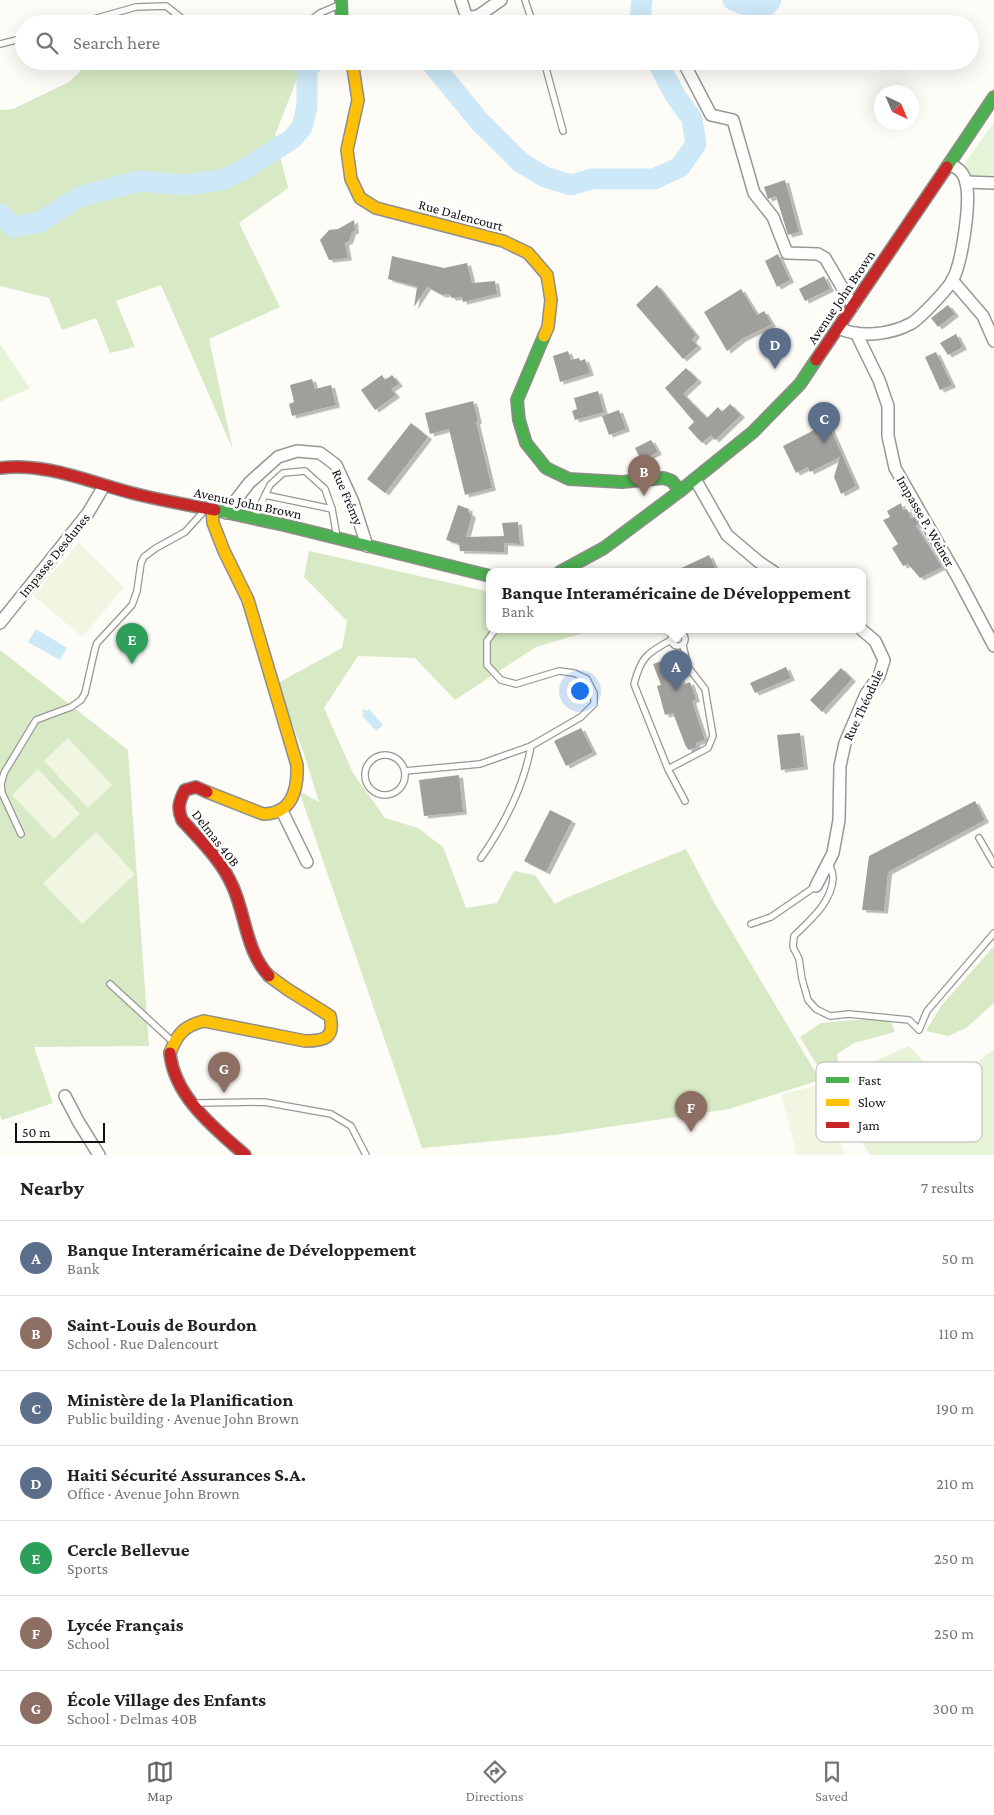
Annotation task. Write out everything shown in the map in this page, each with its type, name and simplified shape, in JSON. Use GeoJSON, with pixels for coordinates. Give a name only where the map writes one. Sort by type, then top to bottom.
{"type":"FeatureCollection","features":[{"type":"Feature","properties":{"kind":"street"},"geometry":{"type":"LineString","coordinates":[[461,0],[466,15]]}},
{"type":"Feature","properties":{"kind":"street"},"geometry":{"type":"LineString","coordinates":[[479,15],[501,0]]}},
{"type":"Feature","properties":{"kind":"street"},"geometry":{"type":"LineString","coordinates":[[341,2],[342,15]]}},
{"type":"Feature","properties":{"kind":"street","name":"Rue Dalencourt"},"geometry":{"type":"LineString","coordinates":[[353,70],[358,100],[347,150],[351,179],[360,198],[376,208],[503,241],[528,253],[548,275],[551,300],[548,327],[517,400],[519,420],[526,443],[546,468],[569,479],[622,482],[664,478],[672,481],[680,491]]}},
{"type":"Feature","properties":{"kind":"street"},"geometry":{"type":"LineString","coordinates":[[688,70],[711,115],[732,120],[754,193],[774,216],[787,253],[818,254],[825,258],[853,306]]}},
{"type":"Feature","properties":{"kind":"street","name":"Avenue John Brown"},"geometry":{"type":"LineString","coordinates":[[567,568],[604,548],[680,491],[753,432],[800,384],[994,97]]}},
{"type":"Feature","properties":{"kind":"street"},"geometry":{"type":"LineString","coordinates":[[838,328],[874,335],[900,328],[913,322],[936,300],[952,280],[964,234],[968,202],[966,182],[960,170],[949,164]]}},
{"type":"Feature","properties":{"kind":"street"},"geometry":{"type":"LineString","coordinates":[[966,182],[994,183]]}},
{"type":"Feature","properties":{"kind":"street"},"geometry":{"type":"LineString","coordinates":[[952,280],[983,316],[994,341]]}},
{"type":"Feature","properties":{"kind":"street","name":"Impasse P. Weiner"},"geometry":{"type":"LineString","coordinates":[[856,333],[879,380],[888,406],[888,436],[895,468],[958,578],[994,646]]}},
{"type":"Feature","properties":{"kind":"street","name":"Rue Frémy"},"geometry":{"type":"LineString","coordinates":[[226,513],[249,482],[278,457],[298,451],[320,453],[336,465],[353,502],[367,546]]}},
{"type":"Feature","properties":{"kind":"street","name":"Avenue John Brown"},"geometry":{"type":"LineString","coordinates":[[0,468],[9,465],[35,467],[104,486],[209,510],[254,518],[486,575]]}},
{"type":"Feature","properties":{"kind":"street"},"geometry":{"type":"LineString","coordinates":[[695,479],[727,535],[768,568]]}},
{"type":"Feature","properties":{"kind":"street","name":"Impasse Desdunes"},"geometry":{"type":"LineString","coordinates":[[0,623],[88,513],[104,486]]}},
{"type":"Feature","properties":{"kind":"street"},"geometry":{"type":"LineString","coordinates":[[209,510],[224,551],[248,600],[297,765],[298,777],[294,793],[282,811],[307,862]]}},
{"type":"Feature","properties":{"kind":"street","name":"Rue Théodule"},"geometry":{"type":"LineString","coordinates":[[829,862],[833,853],[839,820],[840,766],[845,743],[866,694],[879,676],[884,660],[875,641],[866,633]]}},
{"type":"Feature","properties":{"kind":"street","name":"Delmas 40B"},"geometry":{"type":"LineString","coordinates":[[173,1042],[179,1033],[205,1021],[305,1042],[325,1040],[330,1034],[333,1025],[330,1016],[274,980],[263,968],[250,947],[234,890],[229,879],[220,864],[182,820],[178,812],[178,802],[185,790],[196,788],[263,814],[273,815],[282,811]]}},
{"type":"Feature","properties":{"kind":"street"},"geometry":{"type":"LineString","coordinates":[[816,886],[829,862]]}},
{"type":"Feature","properties":{"kind":"street"},"geometry":{"type":"LineString","coordinates":[[173,1042],[170,1053],[176,1082],[211,1124],[244,1155]]}},
{"type":"Feature","properties":{"kind":"street"},"geometry":{"type":"LineString","coordinates":[[65,1096],[99,1155]]}},
{"type":"Feature","properties":{"kind":"lane"},"geometry":{"type":"LineString","coordinates":[[525,0],[530,15]]}},
{"type":"Feature","properties":{"kind":"lane"},"geometry":{"type":"LineString","coordinates":[[317,15],[341,2]]}},
{"type":"Feature","properties":{"kind":"lane"},"geometry":{"type":"LineString","coordinates":[[108,15],[136,7],[166,6],[178,15]]}},
{"type":"Feature","properties":{"kind":"lane"},"geometry":{"type":"LineString","coordinates":[[0,44],[15,40]]}},
{"type":"Feature","properties":{"kind":"lane"},"geometry":{"type":"LineString","coordinates":[[546,70],[563,131]]}},
{"type":"Feature","properties":{"kind":"lane"},"geometry":{"type":"LineString","coordinates":[[254,518],[270,485],[283,473],[305,471],[325,489],[332,509],[338,539]]}},
{"type":"Feature","properties":{"kind":"lane"},"geometry":{"type":"LineString","coordinates":[[265,495],[332,509]]}},
{"type":"Feature","properties":{"kind":"lane"},"geometry":{"type":"LineString","coordinates":[[21,834],[2,793],[1,784],[4,773],[36,720],[71,707],[81,700],[85,694],[94,649],[97,643],[132,605],[144,556],[185,532],[209,510]]}},
{"type":"Feature","properties":{"kind":"lane"},"geometry":{"type":"LineString","coordinates":[[405,771],[480,764],[531,746],[581,717],[594,704],[594,693],[586,679],[574,673],[559,672],[516,684],[501,680],[487,665],[487,641],[493,633]]}},
{"type":"Feature","properties":{"kind":"lane"},"geometry":{"type":"LineString","coordinates":[[676,633],[672,635],[671,640],[645,657],[638,670],[634,684],[668,769],[685,800]]}},
{"type":"Feature","properties":{"kind":"lane"},"geometry":{"type":"LineString","coordinates":[[668,769],[708,748],[713,736],[705,689],[688,667],[683,645],[685,639],[682,633]]}},
{"type":"Feature","properties":{"kind":"lane"},"geometry":{"type":"LineString","coordinates":[[671,640],[672,644],[677,646],[683,645]]}},
{"type":"Feature","properties":{"kind":"lane"},"geometry":{"type":"LineString","coordinates":[[481,858],[495,837],[521,783],[529,760],[531,746]]}},
{"type":"Feature","properties":{"kind":"lane"},"geometry":{"type":"LineString","coordinates":[[386,754],[396,758],[405,771],[405,781],[400,789],[390,795],[380,795],[371,790],[366,781],[365,772],[368,764],[374,758],[386,754]]}},
{"type":"Feature","properties":{"kind":"lane"},"geometry":{"type":"LineString","coordinates":[[979,838],[994,864]]}},
{"type":"Feature","properties":{"kind":"lane"},"geometry":{"type":"LineString","coordinates":[[829,862],[833,878],[828,898],[815,916],[794,936],[793,947],[799,959],[808,1000],[816,1009],[830,1016],[849,1014],[909,1020],[919,1030],[926,1011],[994,933]]}},
{"type":"Feature","properties":{"kind":"lane"},"geometry":{"type":"LineString","coordinates":[[751,924],[771,917],[816,886]]}},
{"type":"Feature","properties":{"kind":"lane"},"geometry":{"type":"LineString","coordinates":[[110,984],[173,1042]]}},
{"type":"Feature","properties":{"kind":"lane"},"geometry":{"type":"LineString","coordinates":[[192,1103],[264,1102],[331,1114],[351,1126],[366,1155]]}},
{"type":"Feature","properties":{"kind":"green space"},"geometry":{"type":"Polygon","coordinates":[[[82,70],[300,70],[275,135],[288,188],[239,223],[280,307],[209,339],[233,450],[161,285],[116,301],[135,347],[110,353],[96,318],[62,330],[49,298],[0,286],[0,110],[13,109],[69,82],[82,70]]]}},
{"type":"Feature","properties":{"kind":"green space"},"geometry":{"type":"Polygon","coordinates":[[[994,122],[994,185],[975,185],[963,166],[994,122]]]}},
{"type":"Feature","properties":{"kind":"green space"},"geometry":{"type":"Polygon","coordinates":[[[0,344],[30,388],[0,402],[0,344]]]}},
{"type":"Feature","properties":{"kind":"green space"},"geometry":{"type":"Polygon","coordinates":[[[79,543],[124,587],[82,637],[33,595],[79,543]]]}},
{"type":"Feature","properties":{"kind":"green space"},"geometry":{"type":"Polygon","coordinates":[[[309,551],[486,591],[486,633],[583,633],[536,647],[455,700],[415,658],[358,656],[324,708],[353,773],[385,818],[418,828],[443,847],[466,908],[497,903],[514,871],[535,875],[555,904],[686,849],[714,902],[816,1073],[816,1081],[729,1109],[555,1135],[422,1148],[299,791],[319,802],[303,751],[276,684],[342,648],[347,621],[304,577],[309,551]]]}},
{"type":"Feature","properties":{"kind":"green space"},"geometry":{"type":"Polygon","coordinates":[[[0,650],[128,750],[149,1046],[34,1047],[53,1103],[2,1120],[0,1115],[0,650]]]}},
{"type":"Feature","properties":{"kind":"green space"},"geometry":{"type":"Polygon","coordinates":[[[68,738],[112,785],[88,808],[44,761],[68,738]]]}},
{"type":"Feature","properties":{"kind":"green space"},"geometry":{"type":"Polygon","coordinates":[[[38,769],[80,814],[54,839],[12,795],[38,769]]]}},
{"type":"Feature","properties":{"kind":"green space"},"geometry":{"type":"Polygon","coordinates":[[[96,832],[135,874],[82,924],[43,883],[96,832]]]}},
{"type":"Feature","properties":{"kind":"green space"},"geometry":{"type":"Polygon","coordinates":[[[994,946],[994,1003],[966,1028],[948,1036],[926,1031],[941,1006],[994,946]]]}},
{"type":"Feature","properties":{"kind":"green space"},"geometry":{"type":"Polygon","coordinates":[[[889,1017],[895,1032],[854,1043],[837,1054],[838,1062],[816,1062],[816,1064],[800,1037],[821,1023],[889,1017]]]}},
{"type":"Feature","properties":{"kind":"green space"},"geometry":{"type":"Polygon","coordinates":[[[908,1046],[925,1062],[874,1062],[908,1046]]]}},
{"type":"Feature","properties":{"kind":"green space"},"geometry":{"type":"Polygon","coordinates":[[[994,1049],[994,1155],[870,1155],[862,1142],[982,1142],[982,1062],[978,1062],[994,1049]]]}},
{"type":"Feature","properties":{"kind":"green space"},"geometry":{"type":"Polygon","coordinates":[[[816,1086],[816,1142],[841,1142],[844,1155],[797,1155],[781,1094],[816,1086]]]}},
{"type":"Feature","properties":{"kind":"water"},"geometry":{"type":"Polygon","coordinates":[[[36,629],[67,648],[60,660],[28,642],[36,629]]]}},
{"type":"Feature","properties":{"kind":"water"},"geometry":{"type":"Polygon","coordinates":[[[364,709],[367,711],[369,709],[383,725],[376,731],[362,715],[364,709]]]}},
{"type":"Feature","properties":{"kind":"building"},"geometry":{"type":"Polygon","coordinates":[[[785,180],[799,232],[788,235],[776,196],[768,199],[764,187],[785,180]]]}},
{"type":"Feature","properties":{"kind":"building"},"geometry":{"type":"Polygon","coordinates":[[[354,220],[355,231],[352,232],[349,241],[345,243],[348,258],[329,260],[320,240],[329,230],[338,229],[354,220]]]}},
{"type":"Feature","properties":{"kind":"building"},"geometry":{"type":"Polygon","coordinates":[[[778,254],[790,280],[777,287],[765,261],[778,254]]]}},
{"type":"Feature","properties":{"kind":"building"},"geometry":{"type":"Polygon","coordinates":[[[392,256],[444,268],[467,263],[472,283],[495,281],[497,294],[463,302],[462,297],[452,298],[449,294],[442,295],[427,287],[414,307],[417,287],[388,279],[392,256]]]}},
{"type":"Feature","properties":{"kind":"building"},"geometry":{"type":"Polygon","coordinates":[[[824,276],[830,289],[805,301],[799,289],[824,276]]]}},
{"type":"Feature","properties":{"kind":"building"},"geometry":{"type":"Polygon","coordinates":[[[657,285],[696,335],[692,340],[698,346],[683,359],[636,305],[657,285]]]}},
{"type":"Feature","properties":{"kind":"building"},"geometry":{"type":"Polygon","coordinates":[[[741,289],[757,315],[764,311],[772,324],[742,339],[727,351],[704,312],[741,289]]]}},
{"type":"Feature","properties":{"kind":"building"},"geometry":{"type":"Polygon","coordinates":[[[948,305],[955,314],[938,327],[931,318],[948,305]]]}},
{"type":"Feature","properties":{"kind":"building"},"geometry":{"type":"Polygon","coordinates":[[[956,334],[963,347],[948,355],[940,343],[956,334]]]}},
{"type":"Feature","properties":{"kind":"building"},"geometry":{"type":"Polygon","coordinates":[[[568,351],[571,360],[579,358],[580,361],[585,359],[590,373],[560,382],[553,356],[568,351]]]}},
{"type":"Feature","properties":{"kind":"building"},"geometry":{"type":"Polygon","coordinates":[[[936,352],[952,385],[940,390],[925,357],[936,352]]]}},
{"type":"Feature","properties":{"kind":"building"},"geometry":{"type":"Polygon","coordinates":[[[686,368],[698,380],[683,394],[707,418],[718,407],[722,412],[730,404],[741,415],[715,440],[711,435],[702,443],[688,428],[694,422],[665,388],[686,368]]]}},
{"type":"Feature","properties":{"kind":"building"},"geometry":{"type":"Polygon","coordinates":[[[382,375],[385,380],[392,375],[399,384],[391,389],[396,395],[375,410],[361,390],[382,375]]]}},
{"type":"Feature","properties":{"kind":"building"},"geometry":{"type":"Polygon","coordinates":[[[312,379],[315,389],[331,385],[336,405],[292,416],[289,404],[294,402],[290,385],[312,379]]]}},
{"type":"Feature","properties":{"kind":"building"},"geometry":{"type":"Polygon","coordinates":[[[598,391],[604,412],[575,420],[572,411],[577,409],[574,398],[598,391]]]}},
{"type":"Feature","properties":{"kind":"building"},"geometry":{"type":"Polygon","coordinates":[[[473,401],[478,421],[476,422],[492,488],[465,495],[449,429],[430,434],[425,413],[473,401]]]}},
{"type":"Feature","properties":{"kind":"building"},"geometry":{"type":"Polygon","coordinates":[[[619,410],[626,429],[609,435],[602,416],[619,410]]]}},
{"type":"Feature","properties":{"kind":"building"},"geometry":{"type":"Polygon","coordinates":[[[411,423],[428,437],[385,493],[367,479],[411,423]]]}},
{"type":"Feature","properties":{"kind":"building"},"geometry":{"type":"Polygon","coordinates":[[[828,423],[856,486],[841,494],[834,477],[840,457],[810,472],[808,467],[796,473],[783,446],[828,423]]]}},
{"type":"Feature","properties":{"kind":"building"},"geometry":{"type":"Polygon","coordinates":[[[651,440],[658,452],[650,456],[654,463],[645,468],[635,448],[651,440]]]}},
{"type":"Feature","properties":{"kind":"building"},"geometry":{"type":"Polygon","coordinates":[[[901,503],[903,510],[907,509],[911,518],[915,517],[918,524],[916,526],[942,567],[920,578],[908,564],[903,566],[892,548],[898,544],[883,520],[890,517],[887,511],[901,503]]]}},
{"type":"Feature","properties":{"kind":"building"},"geometry":{"type":"Polygon","coordinates":[[[458,505],[469,509],[468,512],[472,515],[466,537],[504,536],[502,523],[518,522],[520,544],[504,543],[504,552],[460,551],[459,544],[446,540],[458,505]]]}},
{"type":"Feature","properties":{"kind":"building"},"geometry":{"type":"Polygon","coordinates":[[[709,555],[715,568],[681,568],[709,555]]]}},
{"type":"Feature","properties":{"kind":"building"},"geometry":{"type":"Polygon","coordinates":[[[678,655],[681,666],[677,667],[683,685],[690,682],[696,699],[692,701],[705,740],[696,743],[697,747],[688,750],[673,713],[665,715],[657,686],[661,685],[653,664],[678,655]]]}},
{"type":"Feature","properties":{"kind":"building"},"geometry":{"type":"Polygon","coordinates":[[[786,667],[791,678],[755,693],[750,683],[786,667]]]}},
{"type":"Feature","properties":{"kind":"building"},"geometry":{"type":"Polygon","coordinates":[[[841,668],[852,679],[822,712],[810,700],[841,668]]]}},
{"type":"Feature","properties":{"kind":"building"},"geometry":{"type":"Polygon","coordinates":[[[581,728],[593,752],[566,766],[554,741],[581,728]]]}},
{"type":"Feature","properties":{"kind":"building"},"geometry":{"type":"Polygon","coordinates":[[[800,733],[804,767],[781,770],[777,735],[800,733]]]}},
{"type":"Feature","properties":{"kind":"building"},"geometry":{"type":"Polygon","coordinates":[[[459,775],[463,812],[424,816],[419,780],[459,775]]]}},
{"type":"Feature","properties":{"kind":"building"},"geometry":{"type":"Polygon","coordinates":[[[975,801],[985,820],[888,872],[884,911],[862,910],[869,856],[975,801]]]}},
{"type":"Feature","properties":{"kind":"building"},"geometry":{"type":"Polygon","coordinates":[[[550,810],[572,821],[546,872],[524,861],[550,810]]]}},
{"type":"Feature","properties":{"kind":"waterway"},"geometry":{"type":"LineString","coordinates":[[640,15],[642,0]]}},
{"type":"Feature","properties":{"kind":"waterway"},"geometry":{"type":"LineString","coordinates":[[733,0],[742,4],[766,6],[771,0]]}},
{"type":"Feature","properties":{"kind":"waterway"},"geometry":{"type":"LineString","coordinates":[[0,214],[14,227],[40,222],[79,197],[139,181],[186,185],[221,180],[243,170],[292,139],[302,127],[307,106],[307,70]]}},
{"type":"Feature","properties":{"kind":"waterway"},"geometry":{"type":"LineString","coordinates":[[437,70],[479,121],[520,162],[545,177],[571,185],[592,179],[654,179],[680,167],[696,144],[692,119],[675,95],[662,70]]}},
{"type":"Feature","properties":{"kind":"traffic: fast"},"geometry":{"type":"LineString","coordinates":[[341,0],[342,15]]}},
{"type":"Feature","properties":{"kind":"traffic: fast"},"geometry":{"type":"LineString","coordinates":[[947,167],[994,97]]}},
{"type":"Feature","properties":{"kind":"traffic: fast"},"geometry":{"type":"LineString","coordinates":[[544,336],[517,400],[519,420],[526,443],[546,468],[569,479],[622,482],[664,478],[672,481],[680,491]]}},
{"type":"Feature","properties":{"kind":"traffic: fast"},"geometry":{"type":"LineString","coordinates":[[567,568],[604,548],[680,491],[753,432],[800,384],[816,360]]}},
{"type":"Feature","properties":{"kind":"traffic: fast"},"geometry":{"type":"LineString","coordinates":[[215,510],[284,525],[486,575]]}},
{"type":"Feature","properties":{"kind":"traffic: slow"},"geometry":{"type":"LineString","coordinates":[[353,70],[358,100],[347,150],[351,179],[360,198],[376,208],[503,241],[528,253],[547,275],[551,300],[548,327],[544,336]]}},
{"type":"Feature","properties":{"kind":"traffic: slow"},"geometry":{"type":"LineString","coordinates":[[207,792],[263,814],[273,813],[281,810],[291,799],[297,774],[297,765],[248,600],[224,551],[213,523],[212,511]]}},
{"type":"Feature","properties":{"kind":"traffic: slow"},"geometry":{"type":"LineString","coordinates":[[170,1053],[175,1041],[186,1028],[204,1021],[305,1041],[327,1037],[331,1029],[330,1016],[269,976]]}},
{"type":"Feature","properties":{"kind":"traffic: jam"},"geometry":{"type":"LineString","coordinates":[[816,360],[947,167]]}},
{"type":"Feature","properties":{"kind":"traffic: jam"},"geometry":{"type":"LineString","coordinates":[[0,468],[17,467],[50,470],[142,496],[215,510]]}},
{"type":"Feature","properties":{"kind":"traffic: jam"},"geometry":{"type":"LineString","coordinates":[[207,792],[196,787],[185,790],[179,805],[180,816],[223,869],[233,887],[251,945],[261,966],[269,976]]}},
{"type":"Feature","properties":{"kind":"traffic: jam"},"geometry":{"type":"LineString","coordinates":[[170,1053],[173,1069],[187,1097],[197,1110],[245,1155]]}},
{"type":"Feature","properties":{"kind":"place","name":"Haiti Sécurité Assurances S.A."},"geometry":{"type":"Point","coordinates":[775,369]}},
{"type":"Feature","properties":{"kind":"place","name":"Ministère de la Planification"},"geometry":{"type":"Point","coordinates":[824,443]}},
{"type":"Feature","properties":{"kind":"place","name":"Saint-Louis de Bourdon"},"geometry":{"type":"Point","coordinates":[644,496]}},
{"type":"Feature","properties":{"kind":"place","name":"Cercle Bellevue"},"geometry":{"type":"Point","coordinates":[132,664]}},
{"type":"Feature","properties":{"kind":"place","name":"Banque Interaméricaine de Développement"},"geometry":{"type":"Point","coordinates":[676,691]}},
{"type":"Feature","properties":{"kind":"place","name":"École Village des Enfants"},"geometry":{"type":"Point","coordinates":[224,1093]}},
{"type":"Feature","properties":{"kind":"place","name":"Lycée Français"},"geometry":{"type":"Point","coordinates":[691,1132]}}]}
